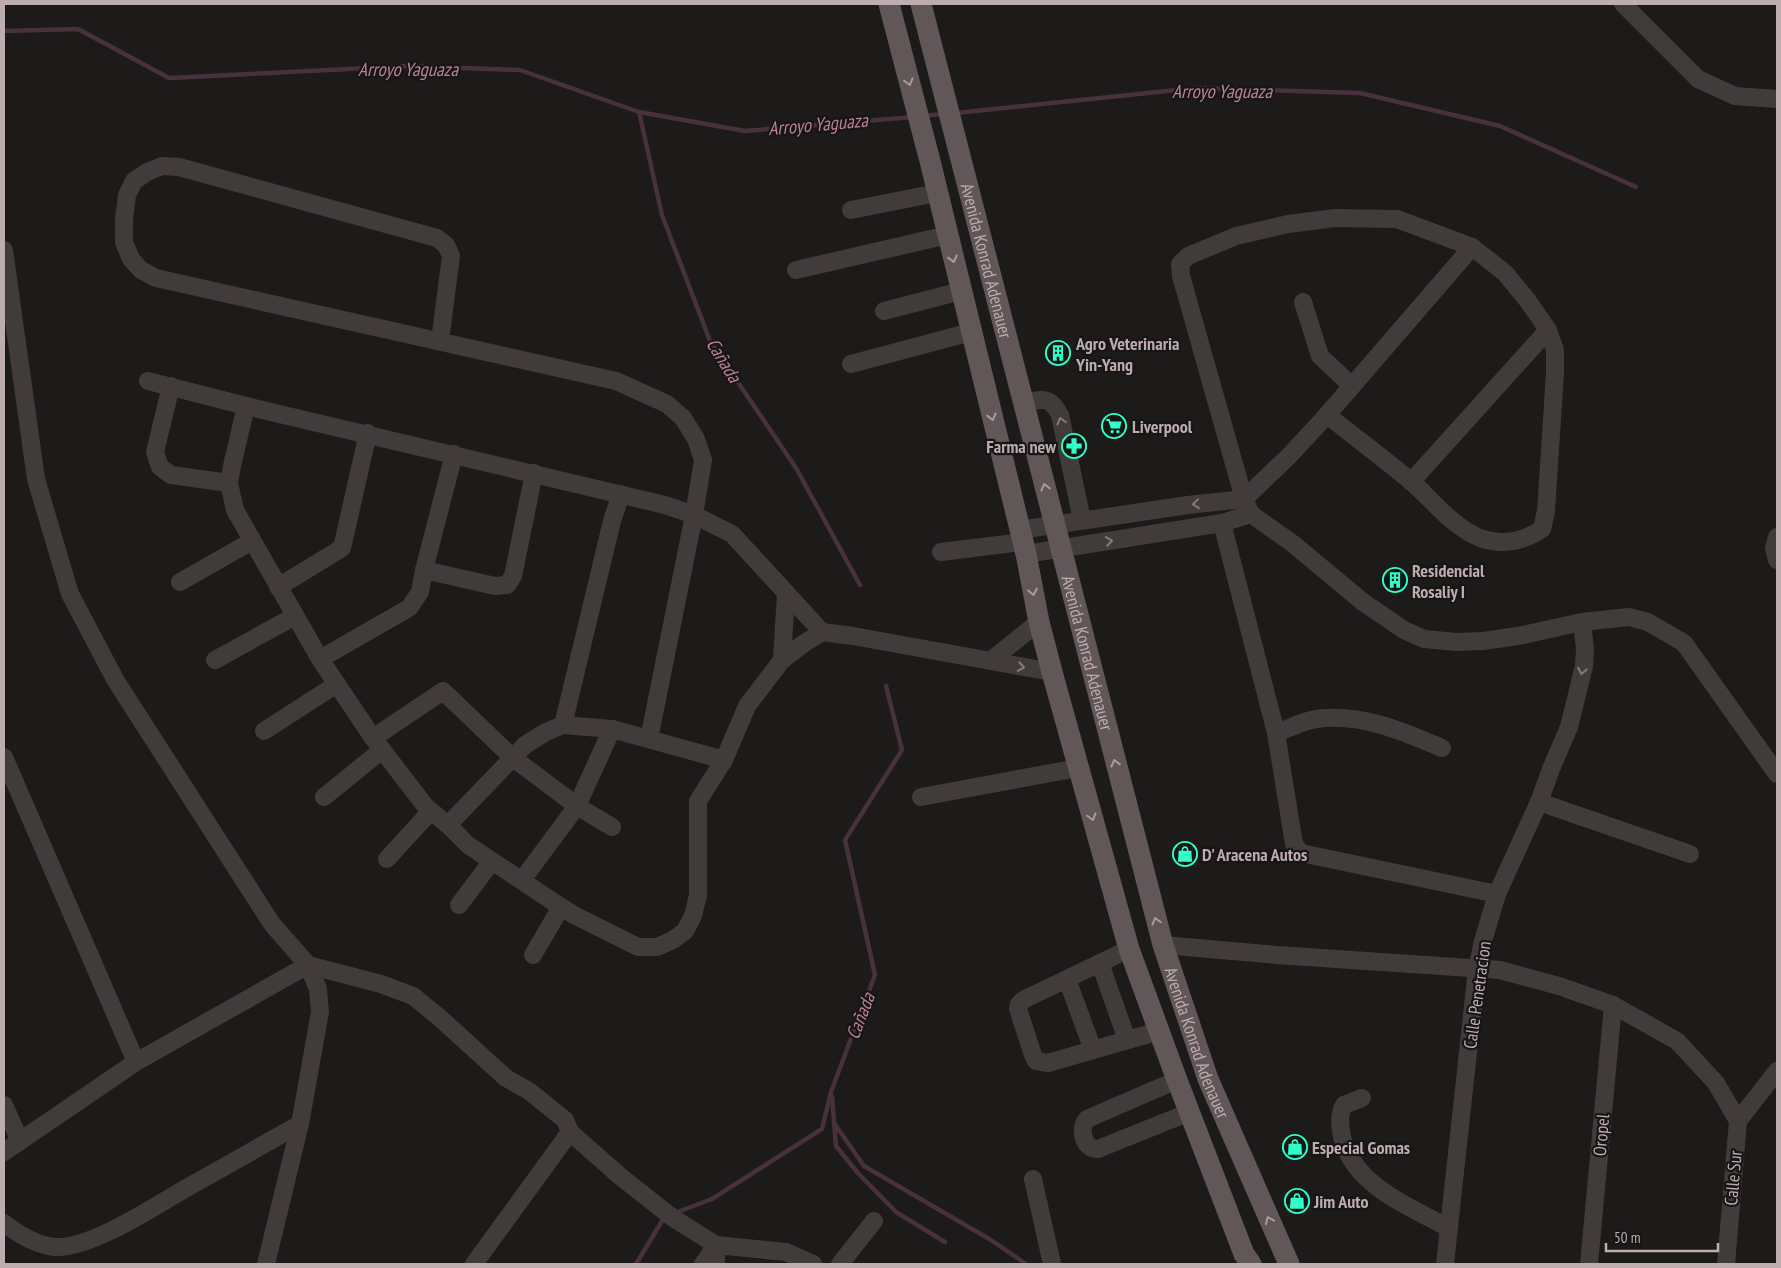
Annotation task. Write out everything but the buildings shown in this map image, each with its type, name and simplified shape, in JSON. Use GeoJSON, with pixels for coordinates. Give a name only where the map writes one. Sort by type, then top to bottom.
{"type":"FeatureCollection","features":[{"type":"Feature","properties":{"kind":"main road","name":"Avenida Konrad Adenauer"},"geometry":{"type":"LineString","coordinates":[[889,4],[948,235],[1022,542],[1039,622],[1129,949],[1177,1080],[1244,1254],[1250,1264]]}},
{"type":"Feature","properties":{"kind":"main road","name":"Avenida Konrad Adenauer"},"geometry":{"type":"LineString","coordinates":[[921,4],[1163,945],[1208,1079],[1290,1261]]}},
{"type":"Feature","properties":{"kind":"street"},"geometry":{"type":"LineString","coordinates":[[1623,4],[1698,80],[1735,96],[1777,99]]}},
{"type":"Feature","properties":{"kind":"street"},"geometry":{"type":"LineString","coordinates":[[440,341],[451,256],[446,245],[437,238],[179,167],[162,166],[147,172],[134,181],[127,195],[124,242],[131,259],[141,270],[156,278],[616,381],[667,404],[683,418],[696,438],[702,460],[694,515],[649,739]]}},
{"type":"Feature","properties":{"kind":"street"},"geometry":{"type":"LineString","coordinates":[[851,210],[937,193]]}},
{"type":"Feature","properties":{"kind":"street"},"geometry":{"type":"LineString","coordinates":[[1327,415],[1411,482],[1466,531],[1497,542],[1518,541],[1542,529],[1546,511],[1555,350],[1548,330],[1505,273],[1472,247],[1397,219],[1335,218],[1288,224],[1236,236],[1188,256],[1180,264],[1181,276],[1248,506],[1363,602],[1404,630],[1424,639],[1456,642],[1483,641],[1518,636],[1582,622],[1629,617],[1648,622],[1684,644],[1777,774]]}},
{"type":"Feature","properties":{"kind":"street"},"geometry":{"type":"LineString","coordinates":[[796,270],[948,235]]}},
{"type":"Feature","properties":{"kind":"street"},"geometry":{"type":"LineString","coordinates":[[940,552],[1022,542],[1061,548],[1222,523],[1248,506],[1289,456],[1327,415],[1472,247]]}},
{"type":"Feature","properties":{"kind":"street"},"geometry":{"type":"LineString","coordinates":[[4,250],[36,479],[70,594],[116,681],[272,924],[308,965],[318,989],[320,1012],[300,1124],[266,1264]]}},
{"type":"Feature","properties":{"kind":"street"},"geometry":{"type":"LineString","coordinates":[[884,311],[961,292]]}},
{"type":"Feature","properties":{"kind":"street"},"geometry":{"type":"LineString","coordinates":[[1303,302],[1320,356],[1352,386]]}},
{"type":"Feature","properties":{"kind":"street"},"geometry":{"type":"LineString","coordinates":[[1411,482],[1548,330]]}},
{"type":"Feature","properties":{"kind":"street"},"geometry":{"type":"LineString","coordinates":[[850,364],[971,332]]}},
{"type":"Feature","properties":{"kind":"street"},"geometry":{"type":"LineString","coordinates":[[148,380],[246,406],[665,505],[694,515],[732,534],[822,632],[1052,672]]}},
{"type":"Feature","properties":{"kind":"street"},"geometry":{"type":"LineString","coordinates":[[172,386],[155,452],[160,467],[171,475],[230,483]]}},
{"type":"Feature","properties":{"kind":"street"},"geometry":{"type":"LineString","coordinates":[[1024,402],[1046,400],[1054,403],[1060,415],[1082,520]]}},
{"type":"Feature","properties":{"kind":"street"},"geometry":{"type":"LineString","coordinates":[[246,406],[232,466],[230,483],[235,510],[320,659],[378,744],[430,812],[448,825],[468,844],[574,915],[638,947],[657,947],[673,940],[686,930],[693,916],[698,895],[698,801],[724,760],[747,706],[782,660],[822,632]]}},
{"type":"Feature","properties":{"kind":"street"},"geometry":{"type":"LineString","coordinates":[[278,587],[342,548],[368,434]]}},
{"type":"Feature","properties":{"kind":"street"},"geometry":{"type":"LineString","coordinates":[[320,659],[409,608],[420,592],[454,454]]}},
{"type":"Feature","properties":{"kind":"street"},"geometry":{"type":"LineString","coordinates":[[424,570],[495,586],[507,585],[513,576],[534,473]]}},
{"type":"Feature","properties":{"kind":"street"},"geometry":{"type":"LineString","coordinates":[[563,725],[612,520],[621,494]]}},
{"type":"Feature","properties":{"kind":"street"},"geometry":{"type":"LineString","coordinates":[[1022,542],[1055,524],[1188,505],[1248,506]]}},
{"type":"Feature","properties":{"kind":"street"},"geometry":{"type":"LineString","coordinates":[[1222,523],[1276,733],[1294,844],[1301,853],[1497,894]]}},
{"type":"Feature","properties":{"kind":"street"},"geometry":{"type":"LineString","coordinates":[[1777,536],[1774,548],[1777,560]]}},
{"type":"Feature","properties":{"kind":"street"},"geometry":{"type":"LineString","coordinates":[[180,582],[252,541]]}},
{"type":"Feature","properties":{"kind":"street"},"geometry":{"type":"LineString","coordinates":[[782,660],[786,592]]}},
{"type":"Feature","properties":{"kind":"street"},"geometry":{"type":"LineString","coordinates":[[215,660],[295,616]]}},
{"type":"Feature","properties":{"kind":"street"},"geometry":{"type":"LineString","coordinates":[[990,661],[1039,622]]}},
{"type":"Feature","properties":{"kind":"street","name":"Calle Penetracion"},"geometry":{"type":"LineString","coordinates":[[1445,1264],[1477,969],[1497,894],[1539,802],[1569,727],[1584,666],[1585,650],[1582,622]]}},
{"type":"Feature","properties":{"kind":"street"},"geometry":{"type":"LineString","coordinates":[[264,731],[337,684]]}},
{"type":"Feature","properties":{"kind":"street"},"geometry":{"type":"LineString","coordinates":[[324,796],[378,744],[443,691],[512,758],[577,806],[612,827]]}},
{"type":"Feature","properties":{"kind":"street"},"geometry":{"type":"LineString","coordinates":[[1276,733],[1315,720],[1355,718],[1396,728],[1442,748]]}},
{"type":"Feature","properties":{"kind":"street"},"geometry":{"type":"LineString","coordinates":[[448,825],[525,745],[546,732],[563,725],[612,729],[724,760]]}},
{"type":"Feature","properties":{"kind":"street"},"geometry":{"type":"LineString","coordinates":[[522,880],[577,806],[612,729]]}},
{"type":"Feature","properties":{"kind":"street"},"geometry":{"type":"LineString","coordinates":[[4,757],[136,1062]]}},
{"type":"Feature","properties":{"kind":"street"},"geometry":{"type":"LineString","coordinates":[[921,797],[1078,768]]}},
{"type":"Feature","properties":{"kind":"street"},"geometry":{"type":"LineString","coordinates":[[1539,802],[1690,854]]}},
{"type":"Feature","properties":{"kind":"street"},"geometry":{"type":"LineString","coordinates":[[387,859],[430,812]]}},
{"type":"Feature","properties":{"kind":"street"},"geometry":{"type":"LineString","coordinates":[[459,905],[492,861]]}},
{"type":"Feature","properties":{"kind":"street"},"geometry":{"type":"LineString","coordinates":[[533,955],[561,907]]}},
{"type":"Feature","properties":{"kind":"street"},"geometry":{"type":"LineString","coordinates":[[1163,945],[1500,970],[1559,986],[1613,1005],[1677,1041],[1716,1083],[1738,1121],[1765,1089],[1777,1071]]}},
{"type":"Feature","properties":{"kind":"street"},"geometry":{"type":"LineString","coordinates":[[1129,949],[1023,1000],[1019,1004],[1018,1009],[1033,1055],[1036,1061],[1048,1064],[1159,1031]]}},
{"type":"Feature","properties":{"kind":"street"},"geometry":{"type":"LineString","coordinates":[[1100,963],[1127,1040]]}},
{"type":"Feature","properties":{"kind":"street"},"geometry":{"type":"LineString","coordinates":[[4,1152],[136,1062],[308,965],[381,984],[413,996],[506,1078],[529,1091],[566,1120],[570,1132],[621,1177],[672,1218],[716,1245],[786,1252],[813,1264]]}},
{"type":"Feature","properties":{"kind":"street"},"geometry":{"type":"LineString","coordinates":[[1067,979],[1093,1050]]}},
{"type":"Feature","properties":{"kind":"street","name":"Oropel"},"geometry":{"type":"LineString","coordinates":[[1589,1264],[1613,1005]]}},
{"type":"Feature","properties":{"kind":"street"},"geometry":{"type":"LineString","coordinates":[[1177,1080],[1087,1119],[1083,1124],[1082,1130],[1088,1146],[1093,1150],[1098,1149],[1190,1112]]}},
{"type":"Feature","properties":{"kind":"street"},"geometry":{"type":"LineString","coordinates":[[1362,1098],[1344,1105],[1339,1118],[1342,1136],[1352,1162],[1382,1191],[1449,1228]]}},
{"type":"Feature","properties":{"kind":"street"},"geometry":{"type":"LineString","coordinates":[[4,1106],[20,1141]]}},
{"type":"Feature","properties":{"kind":"street","name":"Calle Sur"},"geometry":{"type":"LineString","coordinates":[[1726,1264],[1738,1121]]}},
{"type":"Feature","properties":{"kind":"street"},"geometry":{"type":"LineString","coordinates":[[4,1223],[16,1232],[38,1243],[55,1247],[86,1241],[125,1223],[300,1124]]}},
{"type":"Feature","properties":{"kind":"street"},"geometry":{"type":"LineString","coordinates":[[474,1264],[570,1132]]}},
{"type":"Feature","properties":{"kind":"street"},"geometry":{"type":"LineString","coordinates":[[1033,1179],[1052,1264]]}},
{"type":"Feature","properties":{"kind":"street"},"geometry":{"type":"LineString","coordinates":[[840,1264],[874,1221]]}},
{"type":"Feature","properties":{"kind":"street"},"geometry":{"type":"LineString","coordinates":[[703,1264],[716,1245]]}},
{"type":"Feature","properties":{"kind":"street"},"geometry":{"type":"LineString","coordinates":[[716,1245],[716,1264]]}},
{"type":"Feature","properties":{"kind":"waterway","name":"Arroyo Yaguaza"},"geometry":{"type":"LineString","coordinates":[[4,31],[78,29],[169,78],[408,66],[520,70],[639,112],[745,131],[913,117]]}},
{"type":"Feature","properties":{"kind":"waterway","name":"Arroyo Yaguaza"},"geometry":{"type":"LineString","coordinates":[[956,113],[1196,88],[1360,93],[1500,126],[1636,187]]}},
{"type":"Feature","properties":{"kind":"waterway","name":"Cañada"},"geometry":{"type":"LineString","coordinates":[[639,112],[662,215],[710,341],[796,468],[860,585]]}},
{"type":"Feature","properties":{"kind":"waterway","name":"Arroyo Yaguaza"},"geometry":{"type":"LineString","coordinates":[[923,116],[943,114]]}},
{"type":"Feature","properties":{"kind":"waterway","name":"Cañada"},"geometry":{"type":"LineString","coordinates":[[675,1213],[712,1199],[822,1129],[831,1092],[875,975],[845,840],[902,750],[886,686]]}},
{"type":"Feature","properties":{"kind":"waterway"},"geometry":{"type":"LineString","coordinates":[[832,1097],[836,1146],[857,1172],[896,1212],[945,1242]]}},
{"type":"Feature","properties":{"kind":"waterway","name":"Cañada"},"geometry":{"type":"LineString","coordinates":[[834,1123],[864,1166],[991,1240],[1026,1264]]}},
{"type":"Feature","properties":{"kind":"waterway","name":"Cañada"},"geometry":{"type":"LineString","coordinates":[[636,1264],[665,1216]]}},
{"type":"Feature","properties":{"kind":"place","name":"Agro Veterinaria Yin-Yang"},"geometry":{"type":"Point","coordinates":[1058,353]}},
{"type":"Feature","properties":{"kind":"place","name":"Liverpool"},"geometry":{"type":"Point","coordinates":[1114,426]}},
{"type":"Feature","properties":{"kind":"place","name":"Farma new"},"geometry":{"type":"Point","coordinates":[1074,446]}},
{"type":"Feature","properties":{"kind":"place","name":"Residencial Rosaliy I"},"geometry":{"type":"Point","coordinates":[1395,580]}},
{"type":"Feature","properties":{"kind":"place","name":"D' Aracena Autos"},"geometry":{"type":"Point","coordinates":[1185,854]}},
{"type":"Feature","properties":{"kind":"place","name":"Especial Gomas"},"geometry":{"type":"Point","coordinates":[1295,1147]}},
{"type":"Feature","properties":{"kind":"place","name":"Jim Auto"},"geometry":{"type":"Point","coordinates":[1297,1201]}}]}
